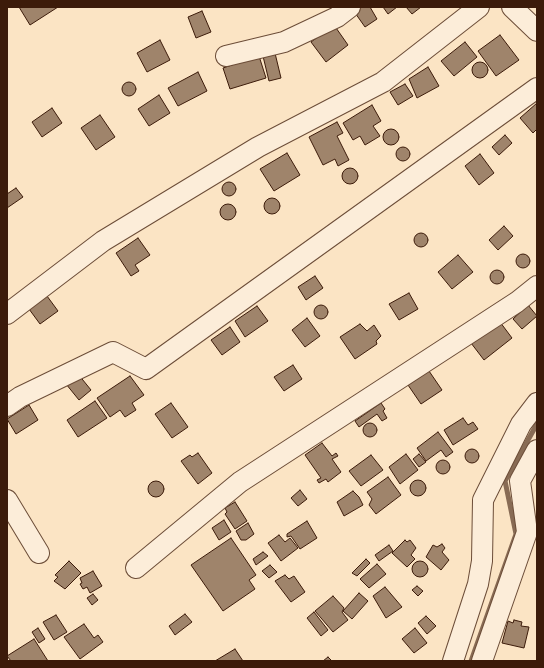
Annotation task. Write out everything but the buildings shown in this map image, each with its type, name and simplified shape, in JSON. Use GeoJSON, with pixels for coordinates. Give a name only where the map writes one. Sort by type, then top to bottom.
{"type":"FeatureCollection","features":[{"type":"Feature","properties":{"kind":"street"},"geometry":{"type":"LineString","coordinates":[[226,56],[284,42],[337,17],[350,7]]}},
{"type":"Feature","properties":{"kind":"street"},"geometry":{"type":"LineString","coordinates":[[7,314],[103,241],[258,147],[383,82],[479,7]]}},
{"type":"Feature","properties":{"kind":"street"},"geometry":{"type":"LineString","coordinates":[[512,7],[537,31]]}},
{"type":"Feature","properties":{"kind":"street"},"geometry":{"type":"LineString","coordinates":[[7,406],[20,397],[113,352],[146,369],[537,88]]}},
{"type":"Feature","properties":{"kind":"street"},"geometry":{"type":"LineString","coordinates":[[136,568],[240,482],[516,302],[537,286]]}},
{"type":"Feature","properties":{"kind":"street"},"geometry":{"type":"LineString","coordinates":[[453,661],[478,584],[482,561],[483,500],[521,424],[537,402]]}},
{"type":"Feature","properties":{"kind":"street"},"geometry":{"type":"LineString","coordinates":[[482,661],[527,532],[520,481],[537,450]]}},
{"type":"Feature","properties":{"kind":"street"},"geometry":{"type":"LineString","coordinates":[[7,500],[39,553]]}},
{"type":"Feature","properties":{"kind":"waterway"},"geometry":{"type":"LineString","coordinates":[[471,661],[516,534],[505,481],[537,424]]}}]}
